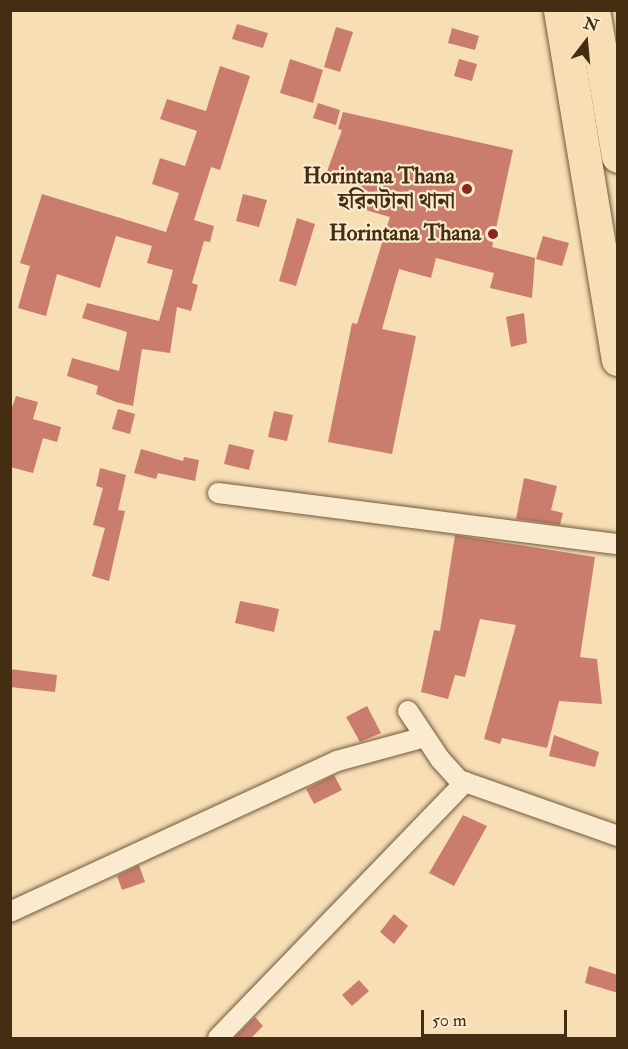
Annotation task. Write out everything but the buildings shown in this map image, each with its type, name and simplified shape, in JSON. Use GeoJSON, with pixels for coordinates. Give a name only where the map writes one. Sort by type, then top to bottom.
{"type":"FeatureCollection","features":[{"type":"Feature","properties":{"kind":"highway"},"geometry":{"type":"LineString","coordinates":[[560,10],[618,359]]}},
{"type":"Feature","properties":{"kind":"highway"},"geometry":{"type":"LineString","coordinates":[[592,10],[618,156]]}},
{"type":"Feature","properties":{"kind":"street"},"geometry":{"type":"LineString","coordinates":[[218,493],[618,544]]}},
{"type":"Feature","properties":{"kind":"street"},"geometry":{"type":"LineString","coordinates":[[408,711],[440,759],[465,782],[618,836]]}},
{"type":"Feature","properties":{"kind":"street"},"geometry":{"type":"LineString","coordinates":[[10,912],[337,761],[425,737]]}},
{"type":"Feature","properties":{"kind":"street"},"geometry":{"type":"LineString","coordinates":[[218,1038],[465,782]]}},
{"type":"Feature","properties":{"kind":"place","name":"Horintana Thana হরিনটানা থানা"},"geometry":{"type":"Point","coordinates":[467,189]}},
{"type":"Feature","properties":{"kind":"place","name":"Horintana Thana"},"geometry":{"type":"Point","coordinates":[493,234]}}]}
